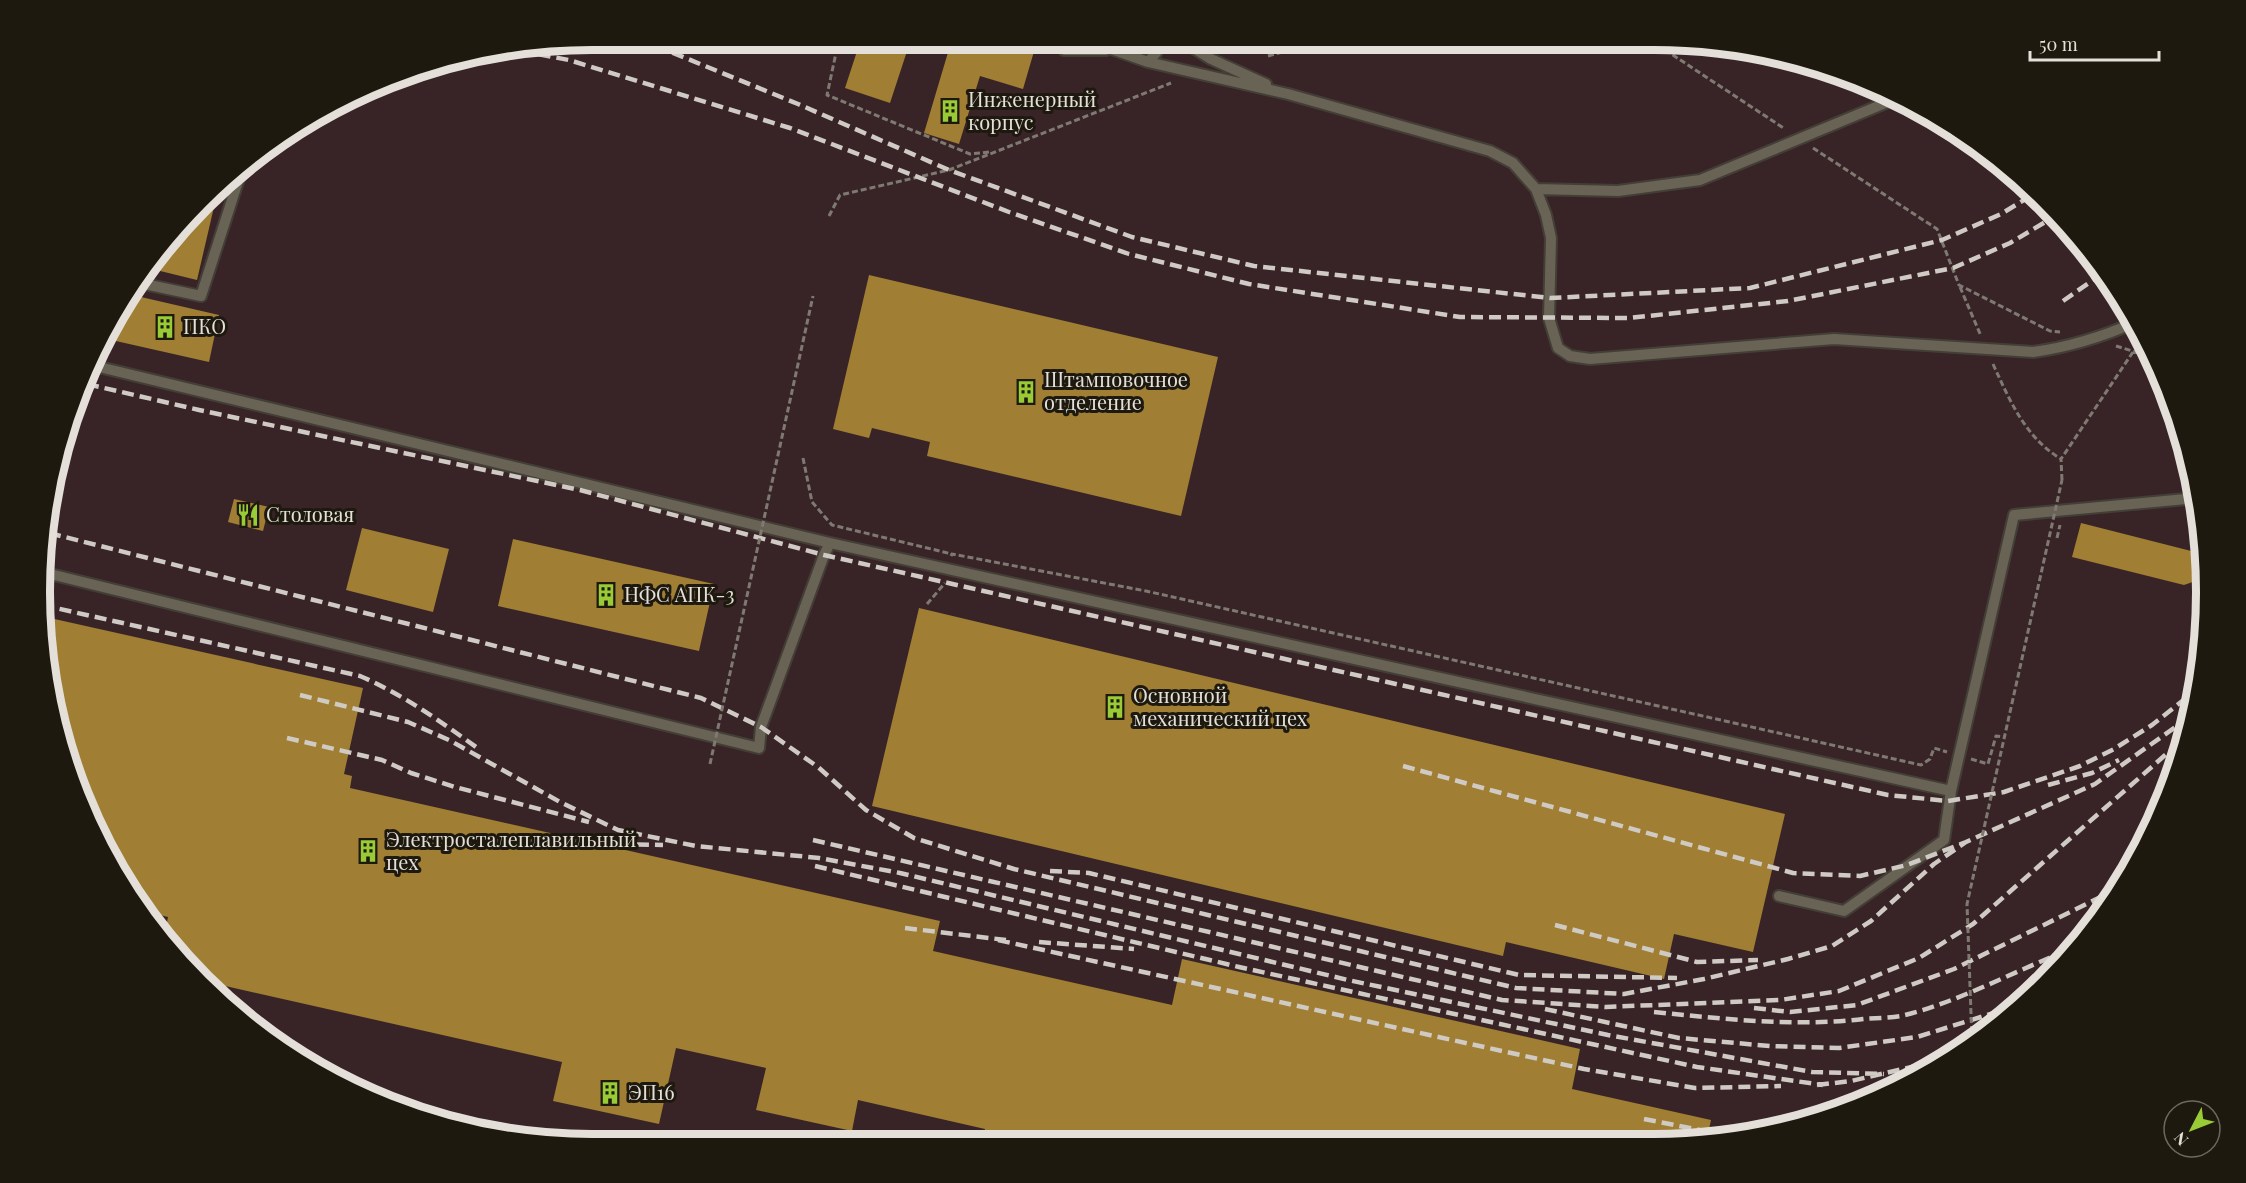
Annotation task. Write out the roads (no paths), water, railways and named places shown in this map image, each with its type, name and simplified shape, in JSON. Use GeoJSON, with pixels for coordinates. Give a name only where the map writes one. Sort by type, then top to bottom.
{"type":"FeatureCollection","features":[{"type":"Feature","properties":{"kind":"lane"},"geometry":{"type":"LineString","coordinates":[[1064,50],[1112,50],[1148,62],[1288,94],[1490,151],[1513,163],[1536,189],[1546,215],[1551,238],[1549,318],[1558,348],[1570,356],[1590,359],[1834,339],[2033,352],[2098,339],[2127,326]]}},
{"type":"Feature","properties":{"kind":"lane"},"geometry":{"type":"LineString","coordinates":[[1148,62],[1157,50]]}},
{"type":"Feature","properties":{"kind":"lane"},"geometry":{"type":"LineString","coordinates":[[1197,50],[1211,59],[1288,94]]}},
{"type":"Feature","properties":{"kind":"lane"},"geometry":{"type":"LineString","coordinates":[[1536,189],[1618,191],[1700,180],[1888,102]]}},
{"type":"Feature","properties":{"kind":"lane"},"geometry":{"type":"LineString","coordinates":[[145,284],[201,296],[238,181]]}},
{"type":"Feature","properties":{"kind":"lane"},"geometry":{"type":"LineString","coordinates":[[99,367],[830,543],[1951,790]]}},
{"type":"Feature","properties":{"kind":"lane"},"geometry":{"type":"LineString","coordinates":[[1779,896],[1844,911],[1944,840],[1951,790],[2014,515],[2188,499]]}},
{"type":"Feature","properties":{"kind":"lane"},"geometry":{"type":"LineString","coordinates":[[50,574],[759,748],[761,726],[830,543]]}},
{"type":"Feature","properties":{"kind":"railway"},"geometry":{"type":"LineString","coordinates":[[666,50],[798,104],[949,170],[1132,237],[1254,266],[1550,298],[1750,288],[1942,240],[2001,214],[2027,198]]}},
{"type":"Feature","properties":{"kind":"railway"},"geometry":{"type":"LineString","coordinates":[[532,53],[569,60],[790,128],[1009,212],[1129,254],[1249,284],[1460,317],[1629,318],[1788,301],[1953,268],[2010,243],[2049,220]]}},
{"type":"Feature","properties":{"kind":"railway"},"geometry":{"type":"LineString","coordinates":[[2063,301],[2096,278]]}},
{"type":"Feature","properties":{"kind":"railway"},"geometry":{"type":"LineString","coordinates":[[91,385],[199,410],[580,490],[824,555],[1888,795],[1948,801],[2004,792],[2080,766],[2114,749],[2152,725],[2186,698]]}},
{"type":"Feature","properties":{"kind":"railway"},"geometry":{"type":"LineString","coordinates":[[53,534],[701,698],[761,727],[818,767],[866,810],[914,838],[1014,869],[1516,988],[1624,994],[1704,979],[1832,946],[1871,921],[1934,864],[1966,842]]}},
{"type":"Feature","properties":{"kind":"railway"},"geometry":{"type":"LineString","coordinates":[[50,607],[360,676],[406,700],[476,747]]}},
{"type":"Feature","properties":{"kind":"railway"},"geometry":{"type":"LineString","coordinates":[[300,695],[408,722],[449,740],[560,802],[618,830],[696,846],[819,858],[900,873],[1348,980],[1608,1035],[1812,1072],[1884,1074]]}},
{"type":"Feature","properties":{"kind":"railway"},"geometry":{"type":"LineString","coordinates":[[1403,766],[1793,873],[1860,876],[1907,865],[1966,842],[2095,784],[2180,724]]}},
{"type":"Feature","properties":{"kind":"railway"},"geometry":{"type":"LineString","coordinates":[[287,738],[382,760],[411,773],[455,787],[589,822]]}},
{"type":"Feature","properties":{"kind":"railway"},"geometry":{"type":"LineString","coordinates":[[813,840],[1502,1000],[1606,1007],[1780,1000],[1839,991],[1919,958],[1973,924],[2173,748]]}},
{"type":"Feature","properties":{"kind":"railway"},"geometry":{"type":"LineString","coordinates":[[2048,785],[2092,773],[2119,760]]}},
{"type":"Feature","properties":{"kind":"railway"},"geometry":{"type":"LineString","coordinates":[[439,840],[663,845]]}},
{"type":"Feature","properties":{"kind":"railway"},"geometry":{"type":"LineString","coordinates":[[815,866],[1239,967],[1697,1067],[1823,1085]]}},
{"type":"Feature","properties":{"kind":"railway"},"geometry":{"type":"LineString","coordinates":[[1050,871],[1089,873],[1519,975],[1677,978]]}},
{"type":"Feature","properties":{"kind":"railway"},"geometry":{"type":"LineString","coordinates":[[1754,1008],[1790,1012],[1857,1005],[1954,969],[2103,896]]}},
{"type":"Feature","properties":{"kind":"railway"},"geometry":{"type":"LineString","coordinates":[[1555,925],[1697,962],[1758,960]]}},
{"type":"Feature","properties":{"kind":"railway"},"geometry":{"type":"LineString","coordinates":[[905,928],[1006,940]]}},
{"type":"Feature","properties":{"kind":"railway"},"geometry":{"type":"LineString","coordinates":[[998,940],[1584,1069],[1695,1088],[1781,1086]]}},
{"type":"Feature","properties":{"kind":"railway"},"geometry":{"type":"LineString","coordinates":[[1039,942],[1134,949]]}},
{"type":"Feature","properties":{"kind":"railway"},"geometry":{"type":"LineString","coordinates":[[1654,1012],[1785,1022],[1901,1016],[1944,1003],[2056,955]]}},
{"type":"Feature","properties":{"kind":"railway"},"geometry":{"type":"LineString","coordinates":[[1545,1009],[1679,1038],[1770,1046],[1839,1048],[1917,1037],[1995,1013]]}},
{"type":"Feature","properties":{"kind":"railway"},"geometry":{"type":"LineString","coordinates":[[1817,1085],[1851,1081],[1916,1066]]}},
{"type":"Feature","properties":{"kind":"railway"},"geometry":{"type":"LineString","coordinates":[[1644,1119],[1704,1131]]}},
{"type":"Feature","properties":{"kind":"place","name":"Инженерный корпус"},"geometry":{"type":"Point","coordinates":[950,111]}},
{"type":"Feature","properties":{"kind":"place","name":"ПКО"},"geometry":{"type":"Point","coordinates":[165,327]}},
{"type":"Feature","properties":{"kind":"place","name":"Штамповочное отделение"},"geometry":{"type":"Point","coordinates":[1026,392]}},
{"type":"Feature","properties":{"kind":"place","name":"Столовая"},"geometry":{"type":"Point","coordinates":[248,515]}},
{"type":"Feature","properties":{"kind":"place","name":"НФС АПК-3"},"geometry":{"type":"Point","coordinates":[606,595]}},
{"type":"Feature","properties":{"kind":"place","name":"Основной механический цех"},"geometry":{"type":"Point","coordinates":[1115,707]}},
{"type":"Feature","properties":{"kind":"place","name":"Электросталеплавильный цех"},"geometry":{"type":"Point","coordinates":[368,851]}},
{"type":"Feature","properties":{"kind":"place","name":"ЭП16"},"geometry":{"type":"Point","coordinates":[610,1093]}}]}
